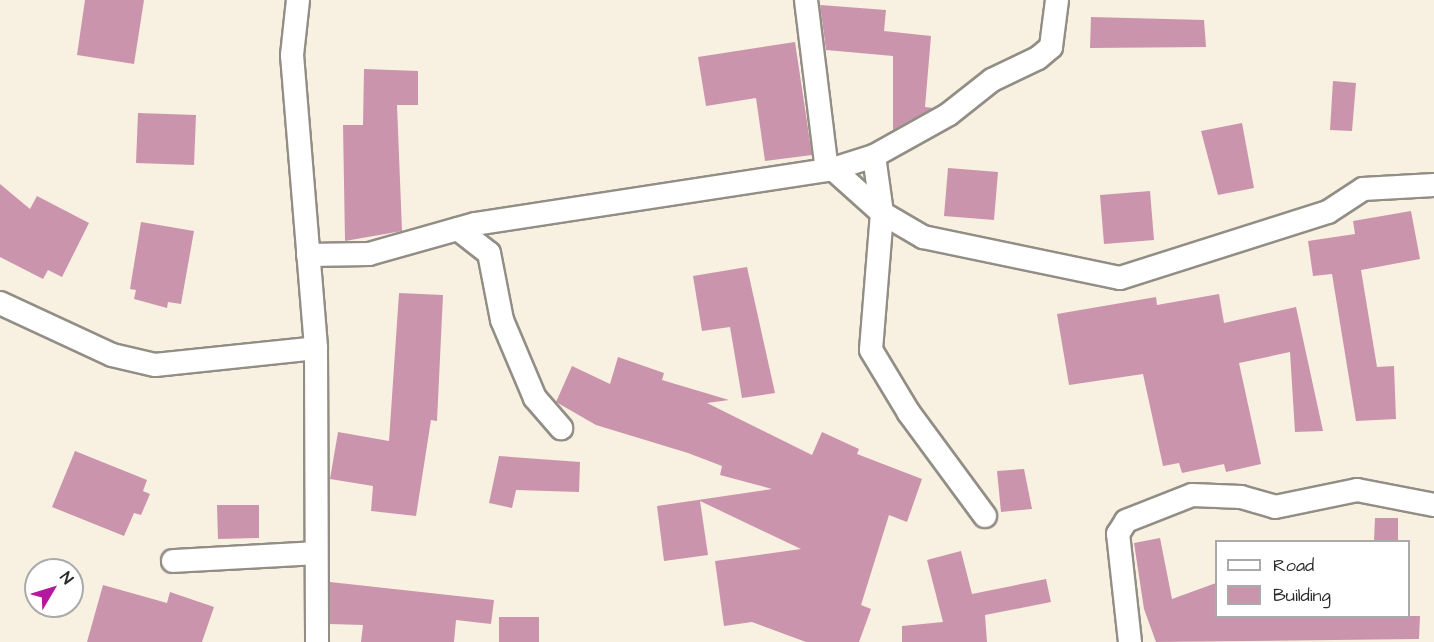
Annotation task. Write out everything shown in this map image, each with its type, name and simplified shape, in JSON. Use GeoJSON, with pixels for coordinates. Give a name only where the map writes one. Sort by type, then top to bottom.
{"type":"FeatureCollection","features":[{"type":"Feature","properties":{"kind":"street"},"geometry":{"type":"LineString","coordinates":[[298,0],[292,55],[316,348],[317,642]]}},
{"type":"Feature","properties":{"kind":"street"},"geometry":{"type":"LineString","coordinates":[[806,0],[830,170],[882,213],[923,237],[1120,278],[1328,212],[1363,189],[1434,185]]}},
{"type":"Feature","properties":{"kind":"street"},"geometry":{"type":"LineString","coordinates":[[308,255],[369,254],[458,229],[830,170],[874,156],[949,114],[992,80],[1038,58],[1051,47],[1057,0]]}},
{"type":"Feature","properties":{"kind":"street"},"geometry":{"type":"LineString","coordinates":[[874,156],[882,213],[871,350],[909,413],[986,516]]}},
{"type":"Feature","properties":{"kind":"street"},"geometry":{"type":"LineString","coordinates":[[458,229],[489,253],[506,330],[535,398],[561,428]]}},
{"type":"Feature","properties":{"kind":"street"},"geometry":{"type":"LineString","coordinates":[[0,303],[112,355],[155,365],[316,348]]}},
{"type":"Feature","properties":{"kind":"street"},"geometry":{"type":"LineString","coordinates":[[1130,642],[1118,534],[1126,521],[1192,495],[1241,497],[1275,507],[1357,490],[1434,505]]}},
{"type":"Feature","properties":{"kind":"street"},"geometry":{"type":"LineString","coordinates":[[173,561],[316,553]]}},
{"type":"Feature","properties":{"kind":"building"},"geometry":{"type":"Polygon","coordinates":[[[85,0],[144,0],[134,64],[77,55],[85,0]]]}},
{"type":"Feature","properties":{"kind":"building"},"geometry":{"type":"Polygon","coordinates":[[[820,5],[886,10],[884,31],[931,36],[925,107],[933,108],[893,130],[893,56],[826,50],[820,5]]]}},
{"type":"Feature","properties":{"kind":"building"},"geometry":{"type":"Polygon","coordinates":[[[1091,17],[1204,20],[1206,47],[1090,48],[1091,17]]]}},
{"type":"Feature","properties":{"kind":"building"},"geometry":{"type":"Polygon","coordinates":[[[795,42],[812,155],[765,161],[756,98],[706,106],[698,57],[795,42]]]}},
{"type":"Feature","properties":{"kind":"building"},"geometry":{"type":"Polygon","coordinates":[[[364,69],[418,71],[418,105],[397,105],[402,231],[345,241],[343,125],[363,125],[364,69]]]}},
{"type":"Feature","properties":{"kind":"building"},"geometry":{"type":"Polygon","coordinates":[[[1333,81],[1356,83],[1352,131],[1330,130],[1333,81]]]}},
{"type":"Feature","properties":{"kind":"building"},"geometry":{"type":"Polygon","coordinates":[[[138,113],[196,115],[194,165],[136,163],[138,113]]]}},
{"type":"Feature","properties":{"kind":"building"},"geometry":{"type":"Polygon","coordinates":[[[1242,123],[1254,188],[1218,195],[1201,131],[1242,123]]]}},
{"type":"Feature","properties":{"kind":"building"},"geometry":{"type":"Polygon","coordinates":[[[948,168],[998,172],[994,220],[944,216],[948,168]]]}},
{"type":"Feature","properties":{"kind":"building"},"geometry":{"type":"Polygon","coordinates":[[[0,184],[30,209],[37,196],[89,223],[62,277],[48,270],[43,279],[0,257],[0,184]]]}},
{"type":"Feature","properties":{"kind":"building"},"geometry":{"type":"Polygon","coordinates":[[[1150,191],[1154,240],[1104,244],[1100,195],[1150,191]]]}},
{"type":"Feature","properties":{"kind":"building"},"geometry":{"type":"Polygon","coordinates":[[[1411,211],[1420,259],[1361,270],[1377,367],[1394,366],[1396,419],[1356,421],[1332,274],[1313,276],[1308,241],[1355,234],[1353,221],[1411,211]]]}},
{"type":"Feature","properties":{"kind":"building"},"geometry":{"type":"Polygon","coordinates":[[[141,222],[194,231],[181,304],[168,302],[167,308],[134,299],[136,290],[130,289],[141,222]]]}},
{"type":"Feature","properties":{"kind":"building"},"geometry":{"type":"Polygon","coordinates":[[[747,267],[775,393],[742,398],[730,327],[702,331],[693,276],[747,267]]]}},
{"type":"Feature","properties":{"kind":"building"},"geometry":{"type":"Polygon","coordinates":[[[399,293],[443,295],[437,421],[431,420],[416,516],[371,511],[373,486],[330,479],[338,432],[389,441],[399,293]]]}},
{"type":"Feature","properties":{"kind":"building"},"geometry":{"type":"Polygon","coordinates":[[[1219,294],[1224,323],[1296,307],[1323,431],[1295,432],[1290,352],[1239,363],[1261,464],[1226,472],[1224,464],[1182,473],[1179,463],[1163,466],[1143,374],[1069,385],[1057,314],[1156,297],[1157,305],[1219,294]]]}},
{"type":"Feature","properties":{"kind":"building"},"geometry":{"type":"Polygon","coordinates":[[[618,357],[664,373],[662,380],[729,400],[707,403],[812,455],[822,432],[859,449],[857,454],[922,479],[907,522],[889,515],[861,605],[871,609],[859,642],[806,642],[752,622],[724,626],[715,561],[801,549],[700,501],[708,555],[664,561],[657,506],[772,489],[720,475],[722,466],[688,453],[596,425],[556,402],[572,366],[610,384],[618,357]]]}},
{"type":"Feature","properties":{"kind":"building"},"geometry":{"type":"Polygon","coordinates":[[[75,451],[147,480],[143,491],[150,494],[141,515],[134,513],[124,536],[52,507],[75,451]]]}},
{"type":"Feature","properties":{"kind":"building"},"geometry":{"type":"Polygon","coordinates":[[[499,456],[580,462],[579,492],[516,490],[512,508],[489,503],[499,456]]]}},
{"type":"Feature","properties":{"kind":"building"},"geometry":{"type":"Polygon","coordinates":[[[1024,469],[1032,509],[1001,512],[997,471],[1024,469]]]}},
{"type":"Feature","properties":{"kind":"building"},"geometry":{"type":"Polygon","coordinates":[[[217,505],[259,505],[259,538],[218,539],[217,505]]]}},
{"type":"Feature","properties":{"kind":"building"},"geometry":{"type":"Polygon","coordinates":[[[1375,518],[1398,518],[1398,540],[1374,540],[1375,518]]]}},
{"type":"Feature","properties":{"kind":"building"},"geometry":{"type":"Polygon","coordinates":[[[1160,538],[1172,599],[1215,583],[1215,618],[1410,618],[1410,616],[1420,616],[1419,639],[1156,642],[1144,609],[1134,543],[1160,538]]]}},
{"type":"Feature","properties":{"kind":"building"},"geometry":{"type":"Polygon","coordinates":[[[961,551],[972,594],[1046,579],[1051,602],[985,615],[987,642],[902,642],[902,626],[943,622],[927,560],[961,551]]]}},
{"type":"Feature","properties":{"kind":"building"},"geometry":{"type":"Polygon","coordinates":[[[330,582],[494,600],[491,624],[456,620],[454,642],[361,642],[363,625],[330,624],[330,582]]]}},
{"type":"Feature","properties":{"kind":"building"},"geometry":{"type":"Polygon","coordinates":[[[103,585],[167,603],[170,592],[214,607],[202,642],[87,642],[103,585]]]}},
{"type":"Feature","properties":{"kind":"building"},"geometry":{"type":"Polygon","coordinates":[[[499,617],[539,617],[539,642],[499,642],[499,617]]]}}]}
